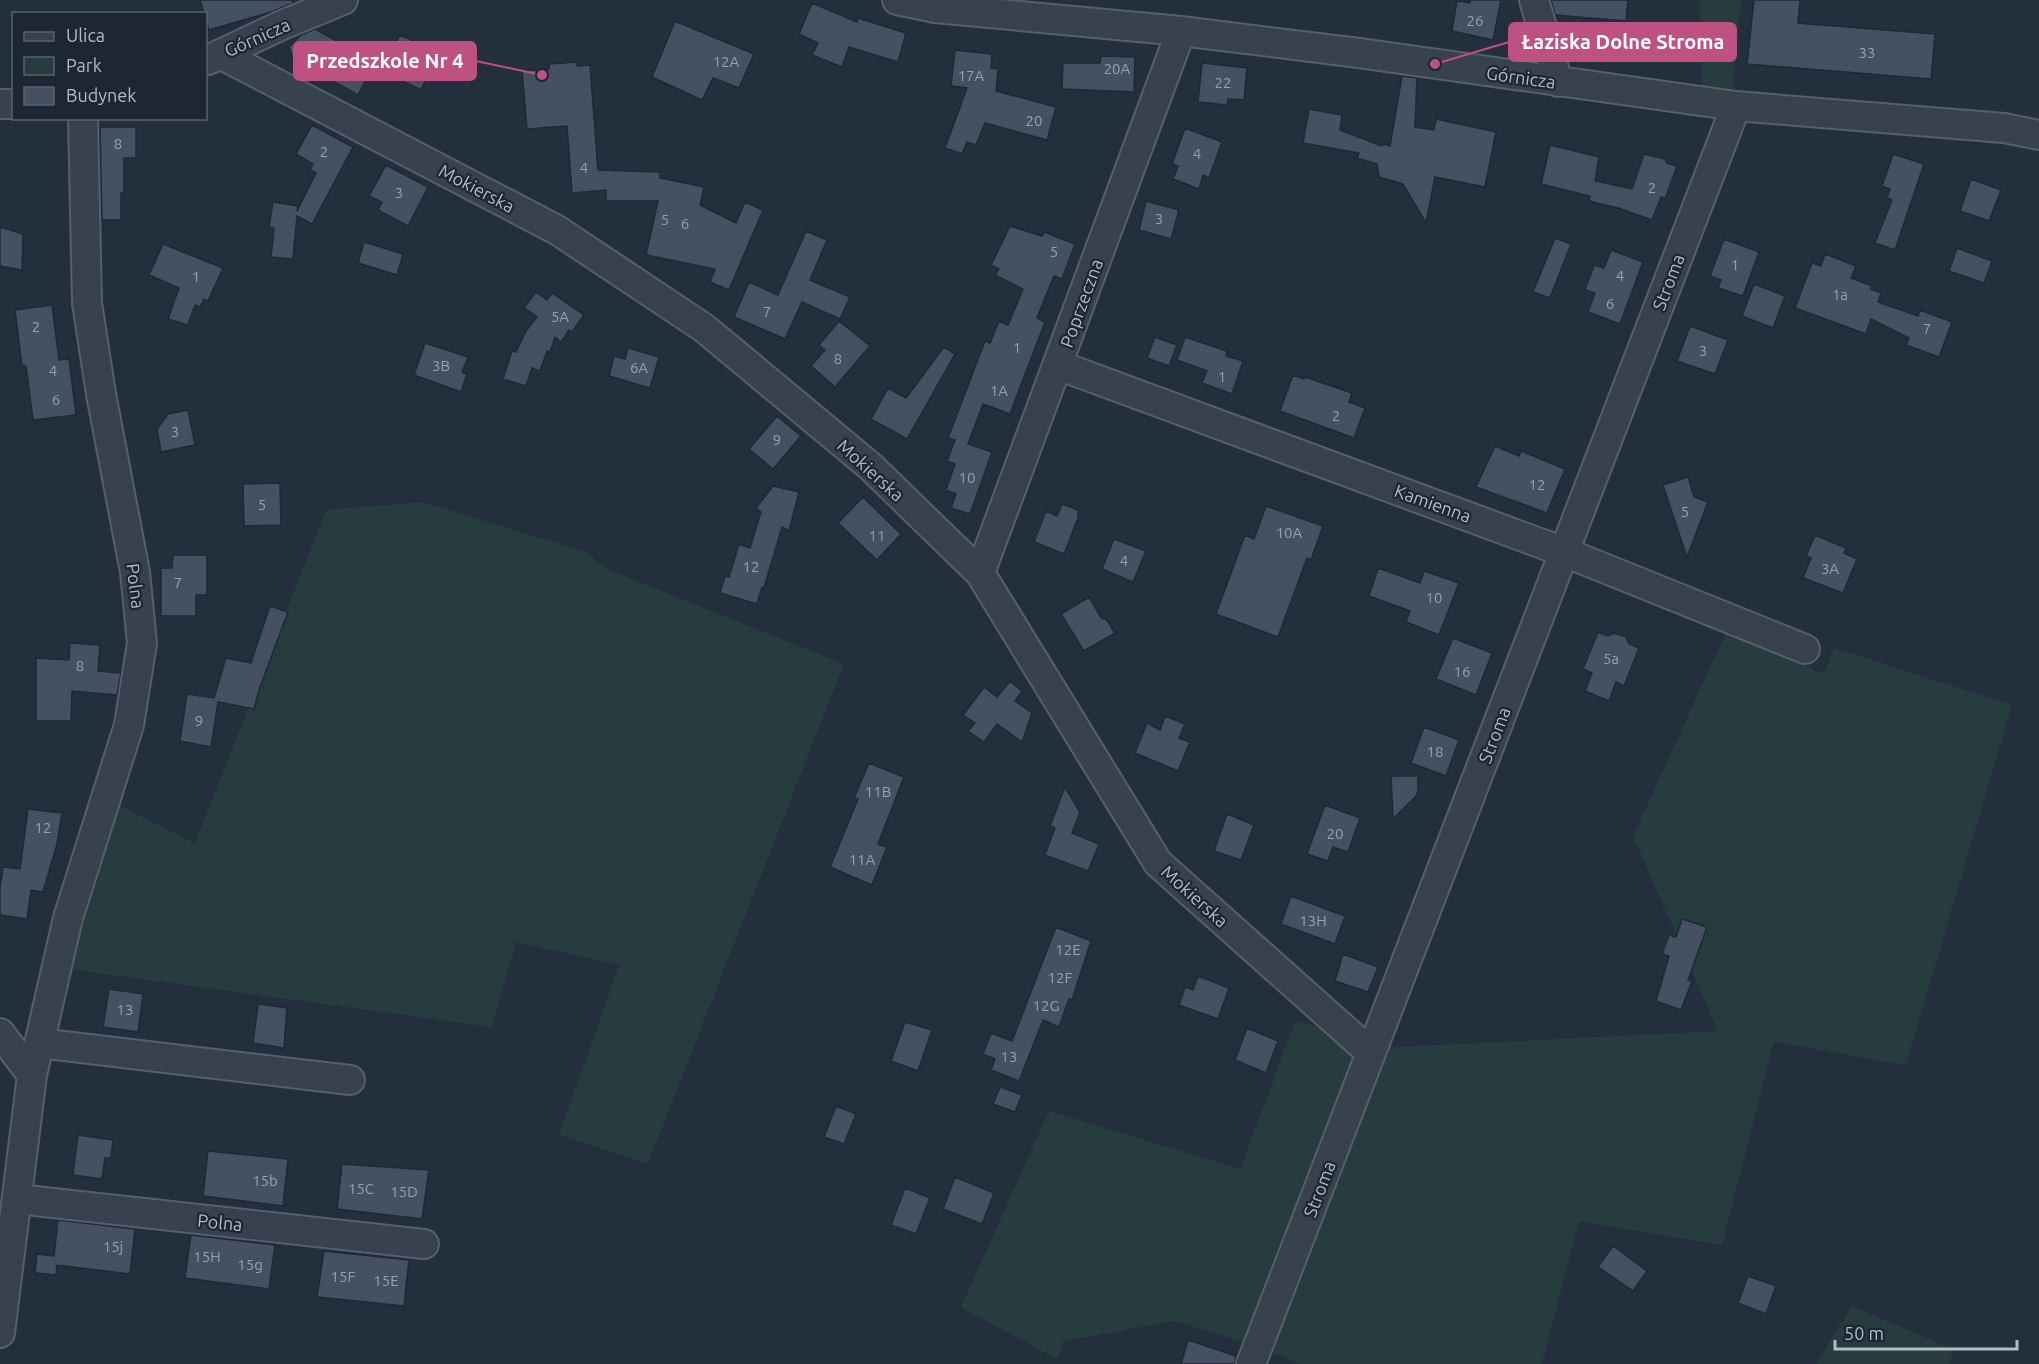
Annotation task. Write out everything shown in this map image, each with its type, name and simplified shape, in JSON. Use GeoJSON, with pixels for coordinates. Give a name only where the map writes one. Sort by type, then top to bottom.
{"type":"FeatureCollection","features":[{"type":"Feature","properties":{"kind":"street","name":"Górnicza"},"geometry":{"type":"LineString","coordinates":[[213,58],[282,25],[343,0]]}},
{"type":"Feature","properties":{"kind":"street","name":"Górnicza"},"geometry":{"type":"LineString","coordinates":[[897,0],[935,8],[1181,31],[1359,53],[1736,106],[2004,128],[2039,135]]}},
{"type":"Feature","properties":{"kind":"street"},"geometry":{"type":"LineString","coordinates":[[1534,0],[1558,82]]}},
{"type":"Feature","properties":{"kind":"street","name":"Poprzeczna"},"geometry":{"type":"LineString","coordinates":[[980,573],[1181,31]]}},
{"type":"Feature","properties":{"kind":"street","name":"Mokierska"},"geometry":{"type":"LineString","coordinates":[[213,58],[557,230],[704,328],[871,468],[980,573],[1158,863],[1371,1053]]}},
{"type":"Feature","properties":{"kind":"street","name":"Stroma"},"geometry":{"type":"LineString","coordinates":[[1251,1364],[1736,106]]}},
{"type":"Feature","properties":{"kind":"street","name":"Polna"},"geometry":{"type":"LineString","coordinates":[[0,1333],[32,1075],[68,918],[129,725],[142,643],[135,572],[101,394],[87,303],[83,120]]}},
{"type":"Feature","properties":{"kind":"street","name":"Kamienna"},"geometry":{"type":"LineString","coordinates":[[1058,365],[1564,552],[1805,649]]}},
{"type":"Feature","properties":{"kind":"street"},"geometry":{"type":"LineString","coordinates":[[0,1033],[32,1075]]}},
{"type":"Feature","properties":{"kind":"street"},"geometry":{"type":"LineString","coordinates":[[39,1043],[350,1080]]}},
{"type":"Feature","properties":{"kind":"street","name":"Polna"},"geometry":{"type":"LineString","coordinates":[[17,1199],[424,1244]]}},
{"type":"Feature","properties":{"kind":"green space"},"geometry":{"type":"Polygon","coordinates":[[[1700,0],[1741,0],[1733,90],[1702,87],[1700,0]]]}},
{"type":"Feature","properties":{"kind":"green space"},"geometry":{"type":"Polygon","coordinates":[[[423,502],[586,552],[607,569],[844,664],[648,1164],[559,1135],[619,965],[516,942],[492,1027],[68,969],[114,803],[195,843],[326,510],[423,502]]]}},
{"type":"Feature","properties":{"kind":"green space"},"geometry":{"type":"Polygon","coordinates":[[[1729,626],[1823,674],[1834,648],[2012,705],[1906,1065],[1774,1042],[1722,1245],[1579,1221],[1542,1364],[1302,1364],[1254,1345],[1175,1321],[1064,1341],[1057,1359],[961,1307],[1049,1111],[1240,1169],[1295,1021],[1399,1047],[1718,1031],[1633,836],[1729,626]]]}},
{"type":"Feature","properties":{"kind":"green space"},"geometry":{"type":"Polygon","coordinates":[[[1852,1306],[1953,1349],[1950,1364],[1816,1364],[1852,1306]]]}},
{"type":"Feature","properties":{"kind":"building"},"geometry":{"type":"Polygon","coordinates":[[[200,0],[292,0],[293,3],[271,12],[209,30],[207,12],[204,12],[200,0]]]}},
{"type":"Feature","properties":{"kind":"building"},"geometry":{"type":"Polygon","coordinates":[[[1470,0],[1501,0],[1493,40],[1452,31],[1457,1],[1470,3],[1470,0]]]}},
{"type":"Feature","properties":{"kind":"building"},"geometry":{"type":"Polygon","coordinates":[[[1551,0],[1628,0],[1626,21],[1555,15],[1551,0]]]}},
{"type":"Feature","properties":{"kind":"building"},"geometry":{"type":"Polygon","coordinates":[[[1754,0],[1800,0],[1798,23],[1935,34],[1931,79],[1747,64],[1754,0]]]}},
{"type":"Feature","properties":{"kind":"building"},"geometry":{"type":"Polygon","coordinates":[[[812,3],[857,22],[858,18],[906,33],[898,62],[849,47],[842,67],[812,55],[818,43],[799,34],[812,3]]]}},
{"type":"Feature","properties":{"kind":"building"},"geometry":{"type":"Polygon","coordinates":[[[675,21],[754,54],[739,88],[713,78],[702,100],[652,77],[675,21]]]}},
{"type":"Feature","properties":{"kind":"building"},"geometry":{"type":"Polygon","coordinates":[[[315,29],[375,62],[358,95],[293,59],[289,47],[301,35],[315,29]]]}},
{"type":"Feature","properties":{"kind":"building"},"geometry":{"type":"Polygon","coordinates":[[[400,35],[436,51],[421,90],[382,71],[400,35]]]}},
{"type":"Feature","properties":{"kind":"building"},"geometry":{"type":"Polygon","coordinates":[[[955,50],[992,54],[991,68],[998,69],[996,91],[1056,107],[1047,140],[985,123],[976,145],[967,142],[962,154],[945,148],[967,88],[951,86],[955,50]]]}},
{"type":"Feature","properties":{"kind":"building"},"geometry":{"type":"Polygon","coordinates":[[[1101,56],[1135,57],[1134,92],[1062,89],[1063,63],[1100,63],[1101,56]]]}},
{"type":"Feature","properties":{"kind":"building"},"geometry":{"type":"Polygon","coordinates":[[[577,62],[577,66],[590,65],[598,170],[660,172],[660,178],[704,187],[700,205],[736,223],[745,202],[763,210],[729,290],[710,282],[715,269],[646,255],[658,201],[606,201],[606,190],[572,193],[567,126],[527,129],[522,71],[549,69],[549,64],[577,62]]]}},
{"type":"Feature","properties":{"kind":"building"},"geometry":{"type":"Polygon","coordinates":[[[1202,63],[1247,68],[1244,100],[1228,99],[1227,105],[1198,102],[1202,63]]]}},
{"type":"Feature","properties":{"kind":"building"},"geometry":{"type":"Polygon","coordinates":[[[1402,76],[1417,78],[1415,127],[1434,130],[1436,119],[1496,132],[1485,187],[1435,177],[1426,223],[1403,184],[1379,177],[1377,164],[1357,158],[1359,153],[1303,143],[1309,109],[1342,115],[1340,130],[1382,146],[1383,144],[1390,146],[1402,76]]]}},
{"type":"Feature","properties":{"kind":"building"},"geometry":{"type":"Polygon","coordinates":[[[312,125],[353,147],[312,224],[297,216],[293,259],[271,257],[274,228],[269,227],[273,202],[298,206],[297,211],[316,173],[310,170],[313,164],[296,154],[312,125]]]}},
{"type":"Feature","properties":{"kind":"building"},"geometry":{"type":"Polygon","coordinates":[[[100,127],[136,127],[136,158],[124,158],[121,220],[102,220],[100,127]]]}},
{"type":"Feature","properties":{"kind":"building"},"geometry":{"type":"Polygon","coordinates":[[[1185,128],[1222,142],[1209,178],[1203,175],[1199,189],[1173,179],[1178,166],[1172,164],[1185,128]]]}},
{"type":"Feature","properties":{"kind":"building"},"geometry":{"type":"Polygon","coordinates":[[[1550,145],[1599,157],[1595,181],[1632,189],[1644,154],[1665,159],[1667,163],[1677,166],[1665,199],[1661,197],[1652,220],[1589,201],[1590,196],[1541,184],[1550,145]]]}},
{"type":"Feature","properties":{"kind":"building"},"geometry":{"type":"Polygon","coordinates":[[[1893,154],[1924,164],[1895,250],[1875,243],[1892,200],[1887,198],[1890,189],[1882,186],[1893,154]]]}},
{"type":"Feature","properties":{"kind":"building"},"geometry":{"type":"Polygon","coordinates":[[[386,165],[428,187],[408,226],[378,210],[382,202],[369,196],[386,165]]]}},
{"type":"Feature","properties":{"kind":"building"},"geometry":{"type":"Polygon","coordinates":[[[1971,179],[2001,190],[1989,221],[1960,211],[1971,179]]]}},
{"type":"Feature","properties":{"kind":"building"},"geometry":{"type":"Polygon","coordinates":[[[1146,201],[1179,210],[1171,239],[1139,230],[1146,201]]]}},
{"type":"Feature","properties":{"kind":"building"},"geometry":{"type":"Polygon","coordinates":[[[1010,226],[1042,236],[1044,232],[1075,244],[1062,279],[1054,276],[1037,318],[1045,322],[1010,414],[983,404],[968,444],[992,452],[970,514],[951,508],[956,494],[946,490],[955,464],[947,461],[955,440],[948,438],[985,341],[990,343],[999,321],[1008,325],[1023,289],[995,275],[999,269],[991,265],[1010,226]]]}},
{"type":"Feature","properties":{"kind":"building"},"geometry":{"type":"Polygon","coordinates":[[[0,227],[23,234],[22,270],[0,266],[0,227]]]}},
{"type":"Feature","properties":{"kind":"building"},"geometry":{"type":"Polygon","coordinates":[[[806,231],[827,240],[810,280],[850,297],[840,319],[802,302],[785,339],[734,317],[749,282],[778,295],[806,231]]]}},
{"type":"Feature","properties":{"kind":"building"},"geometry":{"type":"Polygon","coordinates":[[[1555,238],[1571,244],[1550,298],[1533,292],[1555,238]]]}},
{"type":"Feature","properties":{"kind":"building"},"geometry":{"type":"Polygon","coordinates":[[[1724,239],[1759,252],[1743,296],[1718,288],[1721,280],[1710,276],[1724,239]]]}},
{"type":"Feature","properties":{"kind":"building"},"geometry":{"type":"Polygon","coordinates":[[[364,242],[403,254],[397,275],[358,263],[364,242]]]}},
{"type":"Feature","properties":{"kind":"building"},"geometry":{"type":"Polygon","coordinates":[[[163,244],[223,268],[208,301],[204,299],[200,307],[195,305],[188,325],[168,319],[179,288],[149,275],[163,244]]]}},
{"type":"Feature","properties":{"kind":"building"},"geometry":{"type":"Polygon","coordinates":[[[1957,248],[1992,261],[1984,283],[1949,271],[1957,248]]]}},
{"type":"Feature","properties":{"kind":"building"},"geometry":{"type":"Polygon","coordinates":[[[1611,250],[1643,262],[1620,324],[1588,312],[1595,293],[1585,290],[1594,265],[1604,268],[1611,250]]]}},
{"type":"Feature","properties":{"kind":"building"},"geometry":{"type":"Polygon","coordinates":[[[1825,254],[1856,266],[1851,278],[1872,286],[1871,289],[1881,293],[1878,302],[1918,316],[1920,310],[1952,322],[1939,357],[1906,345],[1909,338],[1871,319],[1866,334],[1795,308],[1812,263],[1821,266],[1825,254]]]}},
{"type":"Feature","properties":{"kind":"building"},"geometry":{"type":"Polygon","coordinates":[[[1754,284],[1785,296],[1773,328],[1742,316],[1754,284]]]}},
{"type":"Feature","properties":{"kind":"building"},"geometry":{"type":"Polygon","coordinates":[[[536,292],[547,300],[552,293],[584,315],[572,332],[569,330],[561,342],[555,337],[540,371],[532,368],[526,386],[503,379],[512,351],[516,352],[526,331],[537,317],[524,308],[536,292]]]}},
{"type":"Feature","properties":{"kind":"building"},"geometry":{"type":"Polygon","coordinates":[[[52,305],[59,360],[69,359],[76,415],[33,420],[26,366],[22,366],[15,310],[52,305]]]}},
{"type":"Feature","properties":{"kind":"building"},"geometry":{"type":"Polygon","coordinates":[[[839,321],[870,346],[835,387],[811,366],[825,350],[819,345],[839,321]]]}},
{"type":"Feature","properties":{"kind":"building"},"geometry":{"type":"Polygon","coordinates":[[[1690,326],[1728,340],[1715,374],[1677,361],[1690,326]]]}},
{"type":"Feature","properties":{"kind":"building"},"geometry":{"type":"Polygon","coordinates":[[[1155,337],[1177,345],[1169,366],[1147,358],[1155,337]]]}},
{"type":"Feature","properties":{"kind":"building"},"geometry":{"type":"Polygon","coordinates":[[[1185,337],[1227,351],[1226,356],[1243,361],[1232,394],[1202,383],[1207,371],[1177,360],[1185,337]]]}},
{"type":"Feature","properties":{"kind":"building"},"geometry":{"type":"Polygon","coordinates":[[[425,343],[468,357],[462,372],[467,374],[461,392],[414,375],[425,343]]]}},
{"type":"Feature","properties":{"kind":"building"},"geometry":{"type":"Polygon","coordinates":[[[944,347],[955,354],[907,439],[871,419],[888,388],[906,398],[944,347]]]}},
{"type":"Feature","properties":{"kind":"building"},"geometry":{"type":"Polygon","coordinates":[[[628,348],[659,357],[650,388],[609,376],[614,356],[625,359],[628,348]]]}},
{"type":"Feature","properties":{"kind":"building"},"geometry":{"type":"Polygon","coordinates":[[[1293,375],[1352,393],[1349,402],[1365,408],[1354,438],[1280,411],[1293,375]]]}},
{"type":"Feature","properties":{"kind":"building"},"geometry":{"type":"Polygon","coordinates":[[[188,410],[195,445],[161,452],[157,429],[168,414],[188,410]]]}},
{"type":"Feature","properties":{"kind":"building"},"geometry":{"type":"Polygon","coordinates":[[[777,416],[801,436],[773,469],[749,449],[777,416]]]}},
{"type":"Feature","properties":{"kind":"building"},"geometry":{"type":"Polygon","coordinates":[[[1495,446],[1519,456],[1521,451],[1565,469],[1547,513],[1476,487],[1495,446]]]}},
{"type":"Feature","properties":{"kind":"building"},"geometry":{"type":"Polygon","coordinates":[[[1688,477],[1694,497],[1708,502],[1687,557],[1663,485],[1688,477]]]}},
{"type":"Feature","properties":{"kind":"building"},"geometry":{"type":"Polygon","coordinates":[[[280,483],[281,525],[244,526],[243,484],[280,483]]]}},
{"type":"Feature","properties":{"kind":"building"},"geometry":{"type":"Polygon","coordinates":[[[773,486],[799,492],[789,531],[782,527],[757,604],[720,593],[725,576],[729,577],[739,544],[750,548],[761,512],[756,508],[773,486]]]}},
{"type":"Feature","properties":{"kind":"building"},"geometry":{"type":"Polygon","coordinates":[[[863,497],[901,534],[877,560],[838,523],[863,497]]]}},
{"type":"Feature","properties":{"kind":"building"},"geometry":{"type":"Polygon","coordinates":[[[1062,504],[1078,510],[1078,518],[1064,554],[1034,542],[1046,511],[1057,516],[1062,504]]]}},
{"type":"Feature","properties":{"kind":"building"},"geometry":{"type":"Polygon","coordinates":[[[1266,506],[1323,526],[1311,560],[1307,558],[1278,637],[1216,614],[1245,535],[1254,539],[1266,506]]]}},
{"type":"Feature","properties":{"kind":"building"},"geometry":{"type":"Polygon","coordinates":[[[1815,535],[1846,548],[1844,553],[1857,559],[1843,593],[1803,578],[1811,558],[1806,556],[1815,535]]]}},
{"type":"Feature","properties":{"kind":"building"},"geometry":{"type":"Polygon","coordinates":[[[1114,539],[1146,551],[1133,582],[1102,569],[1114,539]]]}},
{"type":"Feature","properties":{"kind":"building"},"geometry":{"type":"Polygon","coordinates":[[[173,555],[207,555],[207,595],[196,595],[196,616],[161,616],[161,568],[172,568],[173,555]]]}},
{"type":"Feature","properties":{"kind":"building"},"geometry":{"type":"Polygon","coordinates":[[[1378,568],[1420,583],[1424,571],[1459,583],[1439,635],[1406,622],[1410,611],[1369,596],[1378,568]]]}},
{"type":"Feature","properties":{"kind":"building"},"geometry":{"type":"Polygon","coordinates":[[[1089,597],[1101,618],[1107,620],[1115,633],[1084,651],[1061,614],[1089,597]]]}},
{"type":"Feature","properties":{"kind":"building"},"geometry":{"type":"Polygon","coordinates":[[[270,606],[288,612],[254,709],[218,702],[211,747],[180,741],[187,694],[214,698],[226,658],[251,663],[270,606]]]}},
{"type":"Feature","properties":{"kind":"building"},"geometry":{"type":"Polygon","coordinates":[[[1598,632],[1608,636],[1614,633],[1626,637],[1629,644],[1639,648],[1624,686],[1616,682],[1609,701],[1585,691],[1592,673],[1583,669],[1598,632]]]}},
{"type":"Feature","properties":{"kind":"building"},"geometry":{"type":"Polygon","coordinates":[[[1453,638],[1492,653],[1476,695],[1436,679],[1453,638]]]}},
{"type":"Feature","properties":{"kind":"building"},"geometry":{"type":"Polygon","coordinates":[[[70,643],[100,645],[98,671],[121,673],[117,695],[72,691],[71,721],[36,721],[36,658],[69,660],[70,643]]]}},
{"type":"Feature","properties":{"kind":"building"},"geometry":{"type":"Polygon","coordinates":[[[1010,681],[1022,691],[1015,701],[1032,713],[1022,742],[997,724],[984,742],[968,731],[975,723],[963,715],[984,687],[997,697],[1010,681]]]}},
{"type":"Feature","properties":{"kind":"building"},"geometry":{"type":"Polygon","coordinates":[[[1165,716],[1185,724],[1179,738],[1190,742],[1178,771],[1135,753],[1147,723],[1160,730],[1165,716]]]}},
{"type":"Feature","properties":{"kind":"building"},"geometry":{"type":"Polygon","coordinates":[[[1424,727],[1459,740],[1446,776],[1411,763],[1424,727]]]}},
{"type":"Feature","properties":{"kind":"building"},"geometry":{"type":"Polygon","coordinates":[[[869,763],[904,777],[878,844],[887,847],[872,885],[830,867],[858,799],[854,798],[869,763]]]}},
{"type":"Feature","properties":{"kind":"building"},"geometry":{"type":"Polygon","coordinates":[[[1391,776],[1418,776],[1416,796],[1393,819],[1391,776]]]}},
{"type":"Feature","properties":{"kind":"building"},"geometry":{"type":"Polygon","coordinates":[[[1065,787],[1080,812],[1072,833],[1099,844],[1088,871],[1045,855],[1055,828],[1050,826],[1065,787]]]}},
{"type":"Feature","properties":{"kind":"building"},"geometry":{"type":"Polygon","coordinates":[[[1325,805],[1360,818],[1348,852],[1333,847],[1328,861],[1307,854],[1325,805]]]}},
{"type":"Feature","properties":{"kind":"building"},"geometry":{"type":"Polygon","coordinates":[[[28,809],[62,813],[57,844],[43,892],[31,890],[27,919],[0,915],[0,887],[3,867],[20,869],[28,809]]]}},
{"type":"Feature","properties":{"kind":"building"},"geometry":{"type":"Polygon","coordinates":[[[1227,814],[1254,825],[1241,860],[1214,851],[1227,814]]]}},
{"type":"Feature","properties":{"kind":"building"},"geometry":{"type":"Polygon","coordinates":[[[1291,896],[1345,916],[1335,944],[1281,924],[1291,896]]]}},
{"type":"Feature","properties":{"kind":"building"},"geometry":{"type":"Polygon","coordinates":[[[1682,919],[1707,927],[1688,980],[1692,981],[1681,1010],[1656,1001],[1669,956],[1662,954],[1669,935],[1676,937],[1682,919]]]}},
{"type":"Feature","properties":{"kind":"building"},"geometry":{"type":"Polygon","coordinates":[[[1056,927],[1091,941],[1072,1000],[1069,999],[1059,1027],[1043,1020],[1019,1081],[991,1070],[995,1059],[983,1054],[991,1033],[1012,1041],[1056,927]]]}},
{"type":"Feature","properties":{"kind":"building"},"geometry":{"type":"Polygon","coordinates":[[[1343,954],[1378,967],[1368,992],[1335,981],[1343,954]]]}},
{"type":"Feature","properties":{"kind":"building"},"geometry":{"type":"Polygon","coordinates":[[[1198,976],[1229,988],[1218,1019],[1179,1005],[1185,987],[1193,990],[1198,976]]]}},
{"type":"Feature","properties":{"kind":"building"},"geometry":{"type":"Polygon","coordinates":[[[109,989],[143,994],[138,1032],[103,1027],[109,989]]]}},
{"type":"Feature","properties":{"kind":"building"},"geometry":{"type":"Polygon","coordinates":[[[258,1004],[287,1008],[284,1048],[253,1043],[258,1004]]]}},
{"type":"Feature","properties":{"kind":"building"},"geometry":{"type":"Polygon","coordinates":[[[905,1022],[932,1030],[918,1071],[891,1061],[905,1022]]]}},
{"type":"Feature","properties":{"kind":"building"},"geometry":{"type":"Polygon","coordinates":[[[1247,1028],[1278,1041],[1266,1073],[1235,1060],[1247,1028]]]}},
{"type":"Feature","properties":{"kind":"building"},"geometry":{"type":"Polygon","coordinates":[[[1000,1087],[1022,1095],[1015,1112],[993,1104],[1000,1087]]]}},
{"type":"Feature","properties":{"kind":"building"},"geometry":{"type":"Polygon","coordinates":[[[836,1106],[856,1114],[844,1144],[824,1137],[836,1106]]]}},
{"type":"Feature","properties":{"kind":"building"},"geometry":{"type":"Polygon","coordinates":[[[78,1135],[113,1140],[111,1158],[105,1158],[102,1179],[73,1175],[78,1135]]]}},
{"type":"Feature","properties":{"kind":"building"},"geometry":{"type":"Polygon","coordinates":[[[208,1151],[288,1159],[283,1206],[203,1196],[208,1151]]]}},
{"type":"Feature","properties":{"kind":"building"},"geometry":{"type":"Polygon","coordinates":[[[342,1164],[429,1170],[422,1219],[337,1209],[342,1164]]]}},
{"type":"Feature","properties":{"kind":"building"},"geometry":{"type":"Polygon","coordinates":[[[955,1177],[994,1193],[982,1224],[943,1209],[955,1177]]]}},
{"type":"Feature","properties":{"kind":"building"},"geometry":{"type":"Polygon","coordinates":[[[905,1188],[930,1198],[916,1234],[891,1225],[905,1188]]]}},
{"type":"Feature","properties":{"kind":"building"},"geometry":{"type":"Polygon","coordinates":[[[58,1220],[135,1229],[130,1274],[57,1265],[56,1275],[35,1273],[37,1254],[54,1256],[58,1220]]]}},
{"type":"Feature","properties":{"kind":"building"},"geometry":{"type":"Polygon","coordinates":[[[191,1235],[275,1245],[269,1289],[185,1278],[191,1235]]]}},
{"type":"Feature","properties":{"kind":"building"},"geometry":{"type":"Polygon","coordinates":[[[1613,1246],[1647,1271],[1633,1291],[1598,1267],[1613,1246]]]}},
{"type":"Feature","properties":{"kind":"building"},"geometry":{"type":"Polygon","coordinates":[[[324,1251],[409,1260],[404,1306],[317,1297],[324,1251]]]}},
{"type":"Feature","properties":{"kind":"building"},"geometry":{"type":"Polygon","coordinates":[[[1748,1276],[1776,1286],[1766,1314],[1738,1303],[1748,1276]]]}},
{"type":"Feature","properties":{"kind":"building"},"geometry":{"type":"Polygon","coordinates":[[[1188,1340],[1236,1356],[1235,1364],[1181,1364],[1188,1340]]]}},
{"type":"Feature","properties":{"kind":"place","name":"Łaziska Dolne Stroma"},"geometry":{"type":"Point","coordinates":[1435,64]}},
{"type":"Feature","properties":{"kind":"place","name":"Przedszkole Nr 4"},"geometry":{"type":"Point","coordinates":[542,75]}}]}
